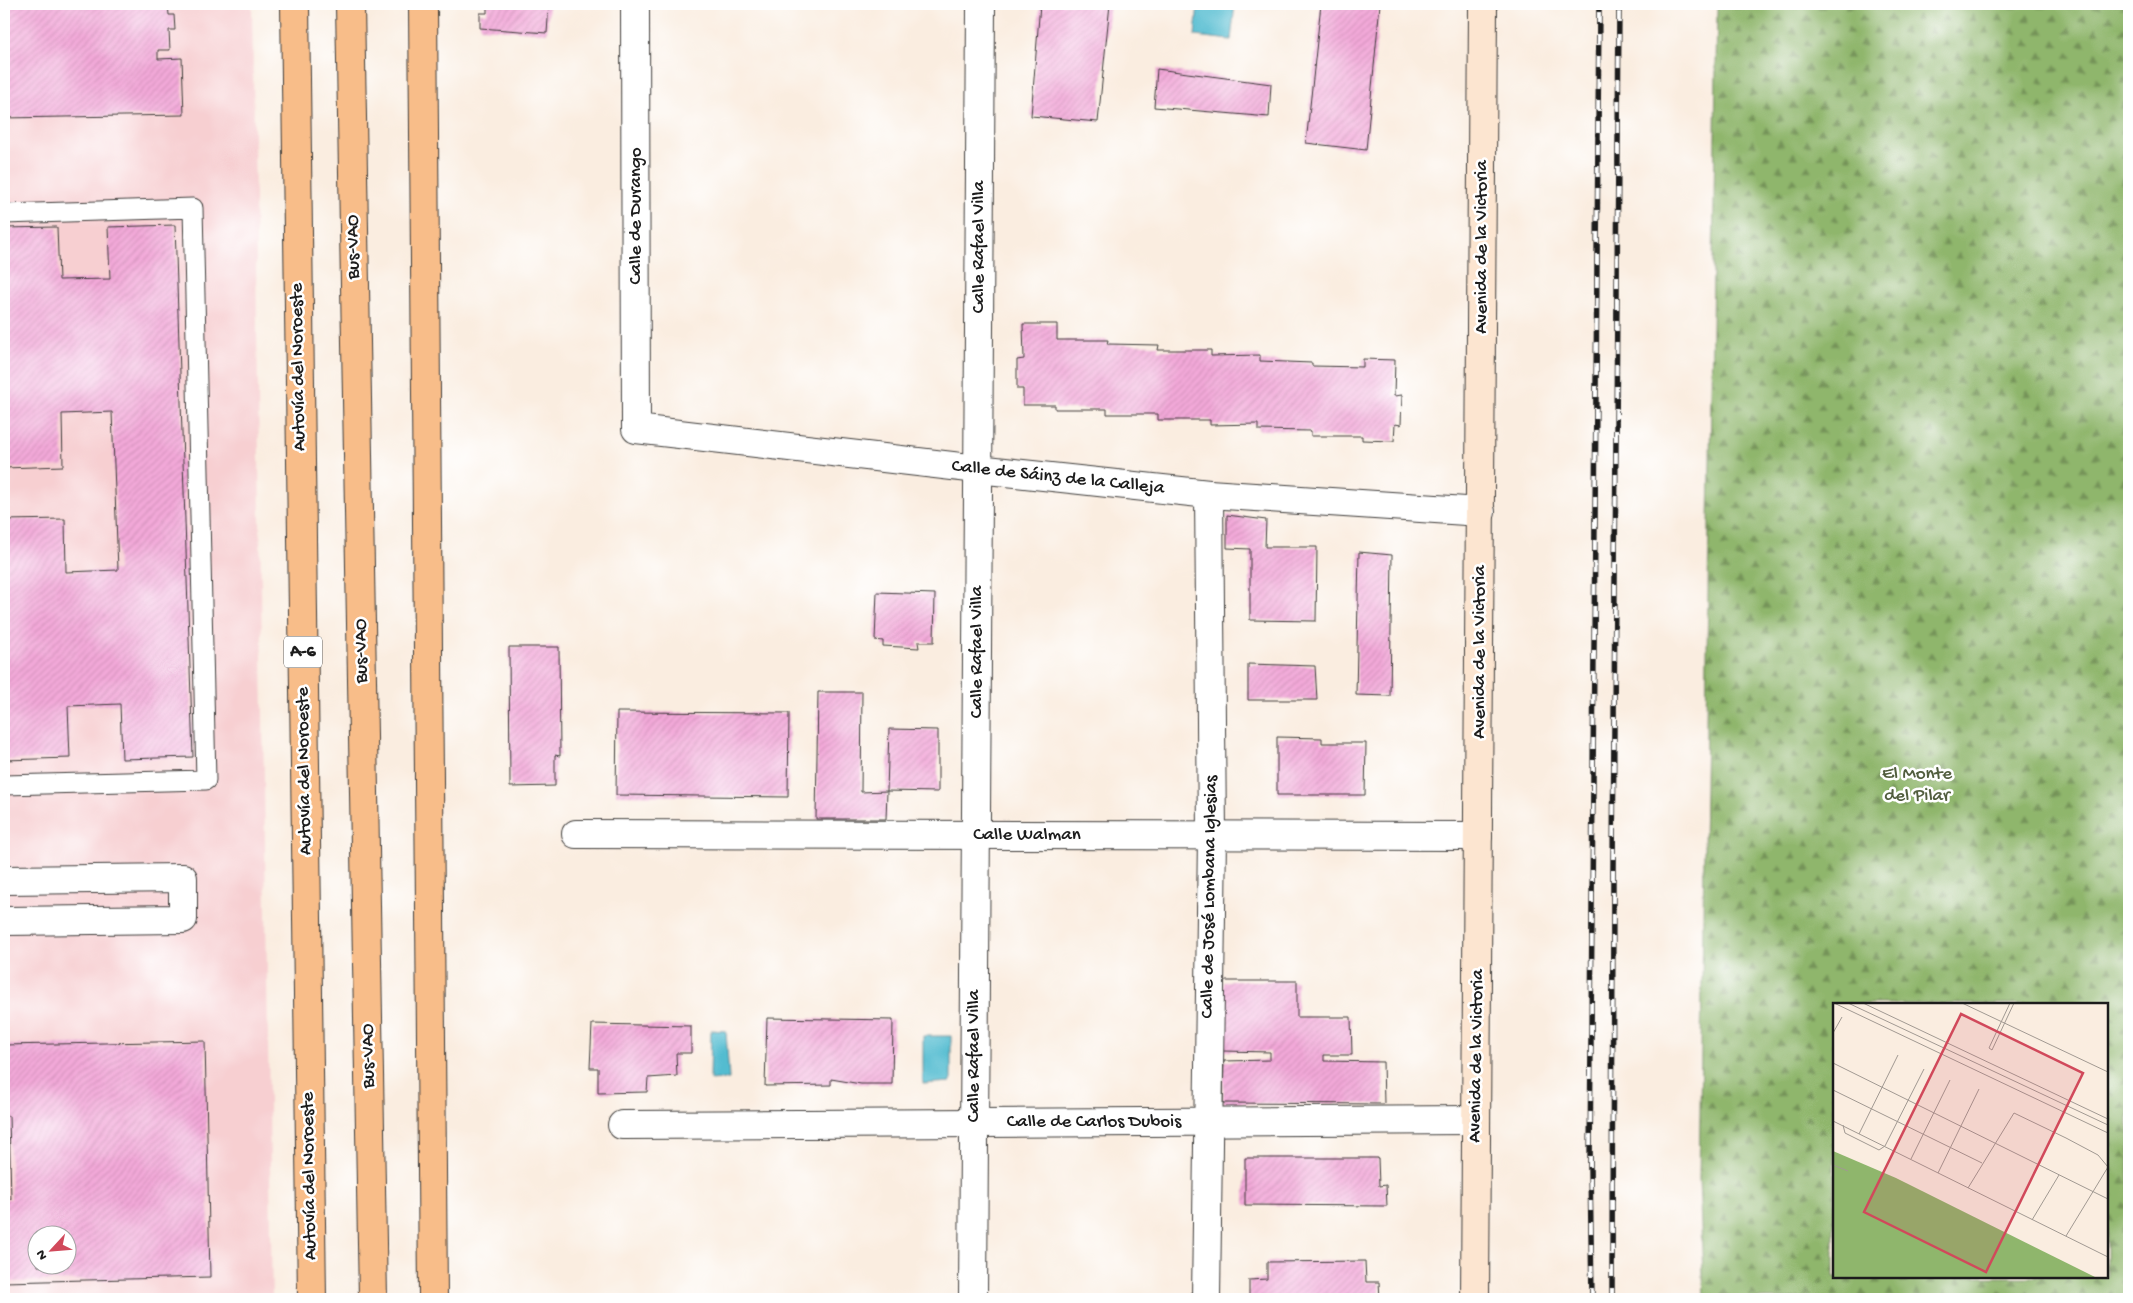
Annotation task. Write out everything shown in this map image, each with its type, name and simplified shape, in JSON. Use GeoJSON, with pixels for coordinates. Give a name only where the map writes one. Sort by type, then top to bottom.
{"type":"FeatureCollection","features":[{"type":"Feature","properties":{"kind":"highway","name":"Autovía del Noroeste"},"geometry":{"type":"LineString","coordinates":[[294,4],[312,1299]]}},
{"type":"Feature","properties":{"kind":"highway","name":"Bus-VAO"},"geometry":{"type":"LineString","coordinates":[[350,4],[373,1299]]}},
{"type":"Feature","properties":{"kind":"highway"},"geometry":{"type":"LineString","coordinates":[[423,4],[433,1299]]}},
{"type":"Feature","properties":{"kind":"street","name":"Calle de Durango"},"geometry":{"type":"LineString","coordinates":[[635,4],[636,428]]}},
{"type":"Feature","properties":{"kind":"street","name":"Calle Rafael Villa"},"geometry":{"type":"LineString","coordinates":[[973,1299],[981,4]]}},
{"type":"Feature","properties":{"kind":"street","name":"Avenida de la Victoria"},"geometry":{"type":"LineString","coordinates":[[1475,1299],[1483,4]]}},
{"type":"Feature","properties":{"kind":"street","name":"Calle de Sáinz de la Calleja"},"geometry":{"type":"LineString","coordinates":[[636,428],[978,469],[1209,494],[1481,512]]}},
{"type":"Feature","properties":{"kind":"street","name":"Calle de José Lombana Iglesias"},"geometry":{"type":"LineString","coordinates":[[1206,1299],[1212,835],[1209,494]]}},
{"type":"Feature","properties":{"kind":"street","name":"Calle Walman"},"geometry":{"type":"LineString","coordinates":[[576,834],[1478,836]]}},
{"type":"Feature","properties":{"kind":"street"},"geometry":{"type":"LineString","coordinates":[[4,880],[183,878],[184,919],[4,921]]}},
{"type":"Feature","properties":{"kind":"street","name":"Calle de Carlos Dubois"},"geometry":{"type":"LineString","coordinates":[[622,1125],[1476,1120]]}},
{"type":"Feature","properties":{"kind":"lane"},"geometry":{"type":"LineString","coordinates":[[4,214],[193,208],[206,780],[4,785]]}},
{"type":"Feature","properties":{"kind":"shaded area"},"geometry":{"type":"Polygon","coordinates":[[[4,4],[252,4],[272,1299],[4,1299],[4,4]]]}},
{"type":"Feature","properties":{"kind":"green space","name":"El Monte del Pilar"},"geometry":{"type":"Polygon","coordinates":[[[1717,4],[2129,4],[2129,1299],[1704,1299],[1699,1179],[1717,4]]]}},
{"type":"Feature","properties":{"kind":"water"},"geometry":{"type":"Polygon","coordinates":[[[1198,4],[1235,4],[1231,40],[1195,36],[1198,4]]]}},
{"type":"Feature","properties":{"kind":"water"},"geometry":{"type":"Polygon","coordinates":[[[711,1030],[726,1031],[729,1079],[710,1080],[711,1030]]]}},
{"type":"Feature","properties":{"kind":"water"},"geometry":{"type":"Polygon","coordinates":[[[923,1036],[951,1036],[951,1082],[923,1084],[923,1036]]]}},
{"type":"Feature","properties":{"kind":"building"},"geometry":{"type":"Polygon","coordinates":[[[4,4],[168,4],[169,15],[174,15],[175,30],[169,30],[170,50],[158,50],[158,59],[182,58],[184,115],[4,118],[4,4]]]}},
{"type":"Feature","properties":{"kind":"building"},"geometry":{"type":"Polygon","coordinates":[[[487,4],[549,4],[547,33],[480,28],[480,13],[487,13],[487,4]]]}},
{"type":"Feature","properties":{"kind":"building"},"geometry":{"type":"Polygon","coordinates":[[[1040,4],[1110,4],[1098,122],[1031,116],[1040,4]]]}},
{"type":"Feature","properties":{"kind":"building"},"geometry":{"type":"Polygon","coordinates":[[[1321,4],[1380,4],[1366,150],[1306,143],[1321,4]]]}},
{"type":"Feature","properties":{"kind":"building"},"geometry":{"type":"Polygon","coordinates":[[[1157,69],[1271,84],[1269,117],[1154,107],[1157,69]]]}},
{"type":"Feature","properties":{"kind":"building"},"geometry":{"type":"Polygon","coordinates":[[[175,225],[193,757],[122,759],[120,704],[68,706],[70,758],[4,760],[4,520],[65,519],[66,572],[118,570],[112,412],[62,414],[63,466],[4,468],[4,228],[57,227],[59,280],[110,279],[108,227],[175,225]]]}},
{"type":"Feature","properties":{"kind":"building"},"geometry":{"type":"Polygon","coordinates":[[[1023,324],[1057,324],[1057,340],[1108,340],[1107,344],[1159,345],[1158,350],[1211,350],[1211,356],[1260,355],[1260,361],[1312,363],[1312,366],[1363,367],[1363,359],[1395,360],[1394,396],[1402,395],[1401,425],[1395,424],[1394,441],[1362,440],[1362,436],[1311,436],[1311,431],[1258,430],[1258,424],[1210,425],[1210,420],[1158,420],[1158,414],[1107,414],[1107,409],[1055,409],[1055,405],[1023,405],[1023,389],[1017,389],[1017,360],[1024,359],[1023,324]]]}},
{"type":"Feature","properties":{"kind":"building"},"geometry":{"type":"Polygon","coordinates":[[[1227,515],[1266,520],[1265,547],[1317,547],[1316,621],[1250,620],[1250,549],[1227,548],[1227,515]]]}},
{"type":"Feature","properties":{"kind":"building"},"geometry":{"type":"Polygon","coordinates":[[[1359,552],[1392,555],[1390,696],[1356,695],[1359,552]]]}},
{"type":"Feature","properties":{"kind":"building"},"geometry":{"type":"Polygon","coordinates":[[[877,592],[935,594],[934,642],[918,642],[919,648],[883,646],[883,641],[875,640],[877,592]]]}},
{"type":"Feature","properties":{"kind":"building"},"geometry":{"type":"Polygon","coordinates":[[[509,647],[559,647],[560,756],[555,755],[555,786],[510,787],[509,647]]]}},
{"type":"Feature","properties":{"kind":"building"},"geometry":{"type":"Polygon","coordinates":[[[1248,664],[1315,666],[1317,700],[1248,700],[1248,664]]]}},
{"type":"Feature","properties":{"kind":"building"},"geometry":{"type":"Polygon","coordinates":[[[818,692],[862,692],[861,792],[887,791],[886,819],[816,819],[818,692]]]}},
{"type":"Feature","properties":{"kind":"building"},"geometry":{"type":"Polygon","coordinates":[[[617,712],[789,713],[788,797],[616,795],[617,712]]]}},
{"type":"Feature","properties":{"kind":"building"},"geometry":{"type":"Polygon","coordinates":[[[889,729],[938,730],[938,792],[887,791],[889,729]]]}},
{"type":"Feature","properties":{"kind":"building"},"geometry":{"type":"Polygon","coordinates":[[[1277,737],[1322,738],[1322,743],[1366,743],[1365,795],[1277,795],[1277,737]]]}},
{"type":"Feature","properties":{"kind":"building"},"geometry":{"type":"Polygon","coordinates":[[[1223,981],[1297,981],[1297,1017],[1351,1017],[1352,1055],[1324,1055],[1324,1061],[1383,1062],[1384,1104],[1223,1103],[1224,1061],[1270,1060],[1270,1052],[1223,1051],[1223,981]]]}},
{"type":"Feature","properties":{"kind":"building"},"geometry":{"type":"Polygon","coordinates":[[[767,1018],[893,1020],[892,1084],[861,1084],[831,1079],[831,1085],[765,1086],[767,1018]]]}},
{"type":"Feature","properties":{"kind":"building"},"geometry":{"type":"Polygon","coordinates":[[[592,1024],[691,1026],[691,1053],[676,1053],[677,1076],[648,1078],[647,1092],[598,1093],[598,1068],[590,1068],[592,1024]]]}},
{"type":"Feature","properties":{"kind":"building"},"geometry":{"type":"Polygon","coordinates":[[[205,1041],[210,1277],[4,1282],[4,1199],[11,1199],[9,1116],[4,1116],[4,1045],[205,1041]]]}},
{"type":"Feature","properties":{"kind":"building"},"geometry":{"type":"Polygon","coordinates":[[[1245,1158],[1378,1158],[1379,1186],[1386,1185],[1387,1206],[1245,1205],[1245,1158]]]}},
{"type":"Feature","properties":{"kind":"building"},"geometry":{"type":"Polygon","coordinates":[[[1365,1261],[1366,1282],[1379,1282],[1380,1299],[1249,1299],[1249,1280],[1267,1279],[1267,1262],[1365,1261]]]}},
{"type":"Feature","properties":{"kind":"railway"},"geometry":{"type":"LineString","coordinates":[[1592,1299],[1590,1167],[1599,4]]}},
{"type":"Feature","properties":{"kind":"railway"},"geometry":{"type":"LineString","coordinates":[[1612,1299],[1619,4]]}}]}
